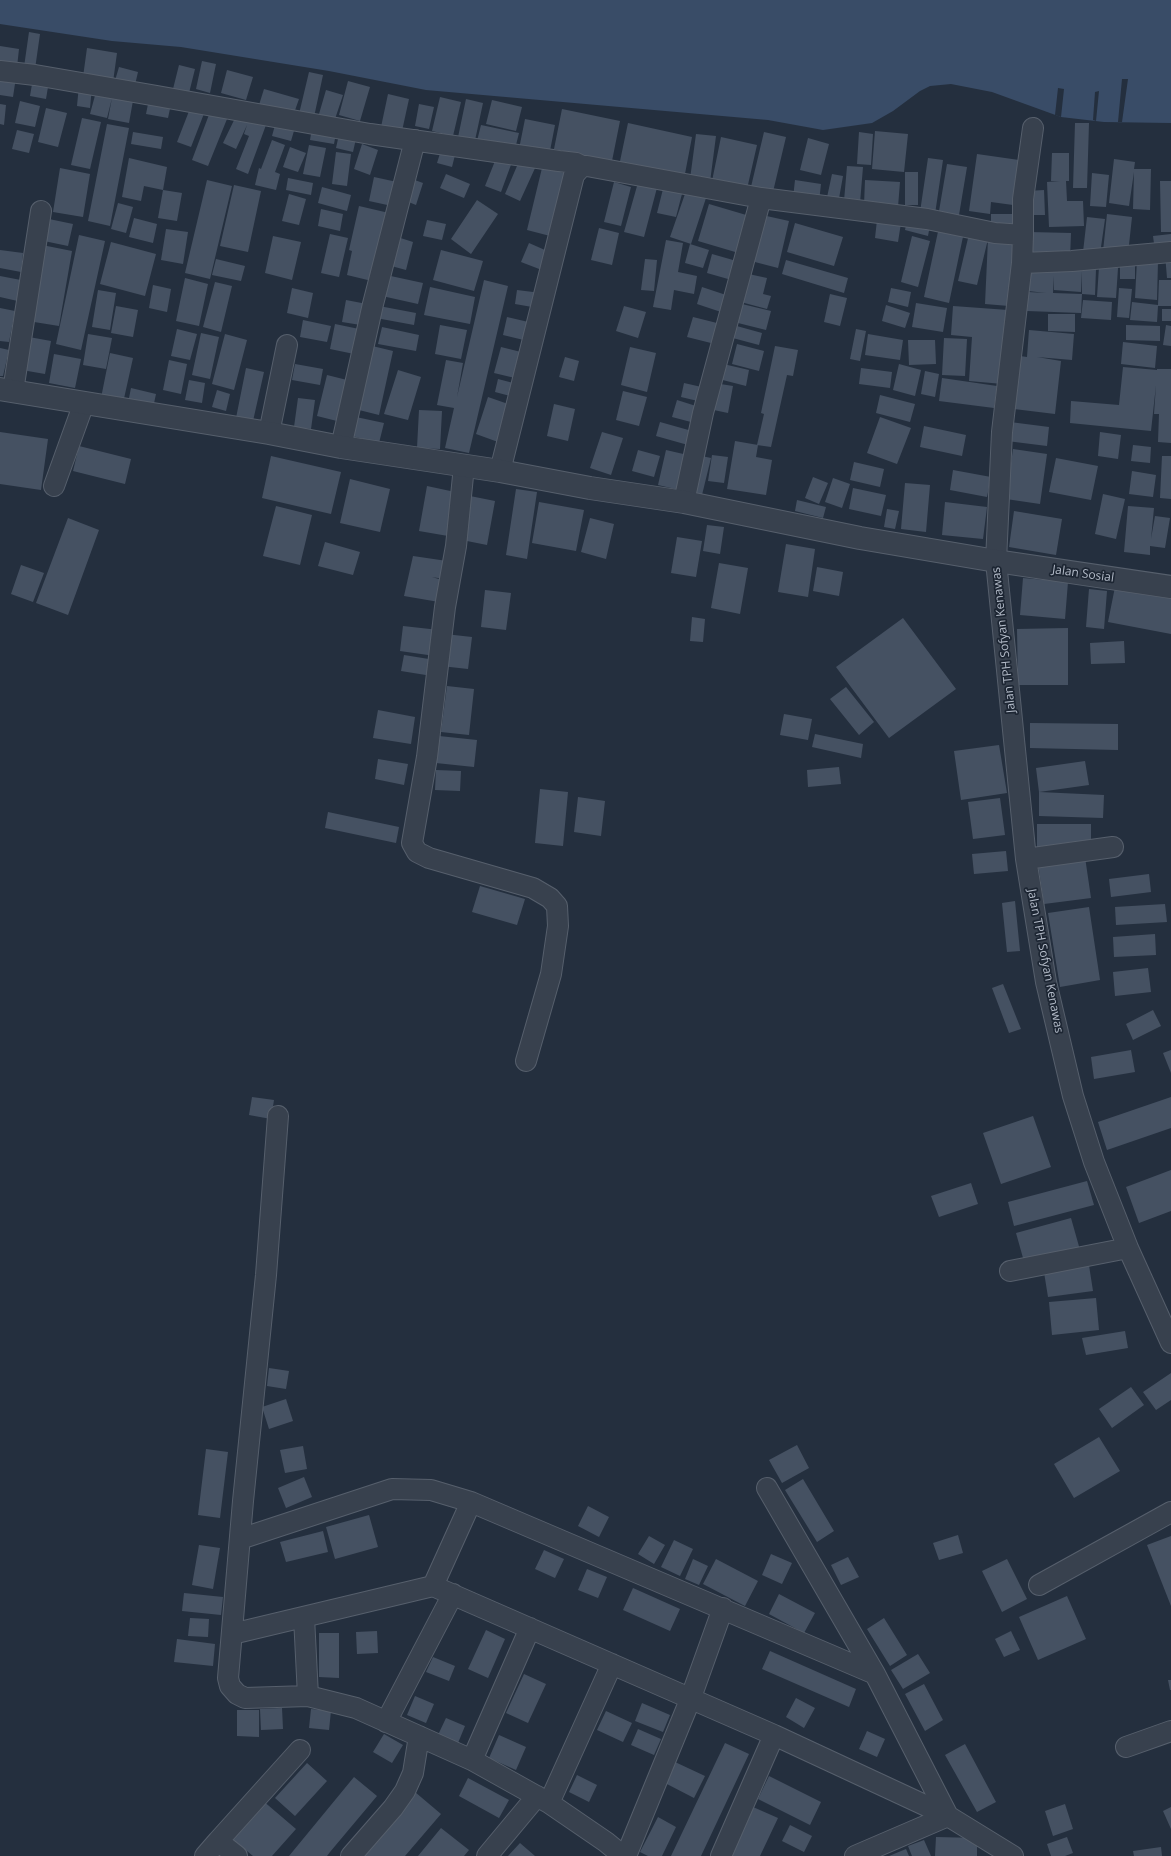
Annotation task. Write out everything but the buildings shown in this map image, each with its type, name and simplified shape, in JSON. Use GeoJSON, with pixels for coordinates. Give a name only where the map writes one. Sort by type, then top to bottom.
{"type":"FeatureCollection","features":[{"type":"Feature","properties":{"kind":"street"},"geometry":{"type":"LineString","coordinates":[[0,71],[35,75],[370,134],[559,161],[761,198],[927,218],[995,233],[1023,235]]}},
{"type":"Feature","properties":{"kind":"street","name":"Jalan TPH Sofyan Kenawas"},"geometry":{"type":"LineString","coordinates":[[1032,128],[1023,199],[1022,263],[1002,432],[996,561],[1026,859],[1046,982],[1073,1096],[1094,1162],[1128,1248],[1171,1343]]}},
{"type":"Feature","properties":{"kind":"street"},"geometry":{"type":"LineString","coordinates":[[341,448],[373,304],[415,140]]}},
{"type":"Feature","properties":{"kind":"street"},"geometry":{"type":"LineString","coordinates":[[500,471],[574,174],[582,166]]}},
{"type":"Feature","properties":{"kind":"street"},"geometry":{"type":"LineString","coordinates":[[684,502],[702,413],[761,198]]}},
{"type":"Feature","properties":{"kind":"street"},"geometry":{"type":"LineString","coordinates":[[7,390],[41,211]]}},
{"type":"Feature","properties":{"kind":"street"},"geometry":{"type":"LineString","coordinates":[[1022,263],[1072,261],[1171,252]]}},
{"type":"Feature","properties":{"kind":"street"},"geometry":{"type":"LineString","coordinates":[[269,434],[287,345]]}},
{"type":"Feature","properties":{"kind":"street","name":"Jalan Sosial"},"geometry":{"type":"LineString","coordinates":[[7,390],[269,434],[341,448],[500,471],[590,488],[684,502],[860,538],[996,561],[1171,587]]}},
{"type":"Feature","properties":{"kind":"street"},"geometry":{"type":"LineString","coordinates":[[54,486],[84,403]]}},
{"type":"Feature","properties":{"kind":"street"},"geometry":{"type":"LineString","coordinates":[[464,466],[456,546],[445,607],[427,757],[412,843],[417,852],[429,858],[534,888],[550,898],[557,906],[558,926],[551,974],[526,1061]]}},
{"type":"Feature","properties":{"kind":"street"},"geometry":{"type":"LineString","coordinates":[[1026,859],[1113,847]]}},
{"type":"Feature","properties":{"kind":"street"},"geometry":{"type":"LineString","coordinates":[[278,1116],[266,1275],[228,1678],[233,1690],[245,1698],[255,1699],[308,1696],[356,1708],[472,1760],[543,1800],[606,1842],[622,1856]]}},
{"type":"Feature","properties":{"kind":"street"},"geometry":{"type":"LineString","coordinates":[[1010,1271],[1128,1248]]}},
{"type":"Feature","properties":{"kind":"street"},"geometry":{"type":"LineString","coordinates":[[767,1488],[875,1674],[948,1816]]}},
{"type":"Feature","properties":{"kind":"street"},"geometry":{"type":"LineString","coordinates":[[240,1539],[392,1489],[431,1490],[471,1502],[875,1674]]}},
{"type":"Feature","properties":{"kind":"street"},"geometry":{"type":"LineString","coordinates":[[433,1586],[471,1502]]}},
{"type":"Feature","properties":{"kind":"street"},"geometry":{"type":"LineString","coordinates":[[1039,1585],[1171,1512]]}},
{"type":"Feature","properties":{"kind":"street"},"geometry":{"type":"LineString","coordinates":[[232,1634],[433,1586],[612,1664],[690,1700],[774,1735],[948,1816],[1013,1856]]}},
{"type":"Feature","properties":{"kind":"street"},"geometry":{"type":"LineString","coordinates":[[386,1722],[453,1594]]}},
{"type":"Feature","properties":{"kind":"street"},"geometry":{"type":"LineString","coordinates":[[626,1856],[690,1700],[722,1608]]}},
{"type":"Feature","properties":{"kind":"street"},"geometry":{"type":"LineString","coordinates":[[304,1617],[308,1696]]}},
{"type":"Feature","properties":{"kind":"street"},"geometry":{"type":"LineString","coordinates":[[472,1760],[530,1628]]}},
{"type":"Feature","properties":{"kind":"street"},"geometry":{"type":"LineString","coordinates":[[487,1856],[543,1800],[612,1664]]}},
{"type":"Feature","properties":{"kind":"street"},"geometry":{"type":"LineString","coordinates":[[1126,1747],[1171,1731]]}},
{"type":"Feature","properties":{"kind":"street"},"geometry":{"type":"LineString","coordinates":[[722,1856],[774,1735]]}},
{"type":"Feature","properties":{"kind":"street"},"geometry":{"type":"LineString","coordinates":[[351,1856],[393,1808],[405,1791],[413,1773],[419,1736]]}},
{"type":"Feature","properties":{"kind":"street"},"geometry":{"type":"LineString","coordinates":[[205,1856],[300,1750]]}},
{"type":"Feature","properties":{"kind":"street"},"geometry":{"type":"LineString","coordinates":[[855,1856],[948,1816]]}},
{"type":"Feature","properties":{"kind":"street"},"geometry":{"type":"LineString","coordinates":[[218,1841],[237,1856]]}},
{"type":"Feature","properties":{"kind":"water"},"geometry":{"type":"Polygon","coordinates":[[[0,0],[1171,0],[1171,123],[1104,122],[1061,117],[992,92],[951,84],[930,86],[872,123],[823,130],[768,120],[426,90],[329,71],[181,47],[112,41],[0,24],[0,0]]]}},
{"type":"Feature","properties":{"kind":"pier"},"geometry":{"type":"Polygon","coordinates":[[[1122,79],[1128,79],[1122,122],[1118,122],[1122,79]]]}},
{"type":"Feature","properties":{"kind":"pier"},"geometry":{"type":"Polygon","coordinates":[[[1058,88],[1064,89],[1061,117],[1055,115],[1058,88]]]}},
{"type":"Feature","properties":{"kind":"pier"},"geometry":{"type":"Polygon","coordinates":[[[1099,91],[1096,121],[1093,120],[1095,92],[1099,91]]]}}]}
